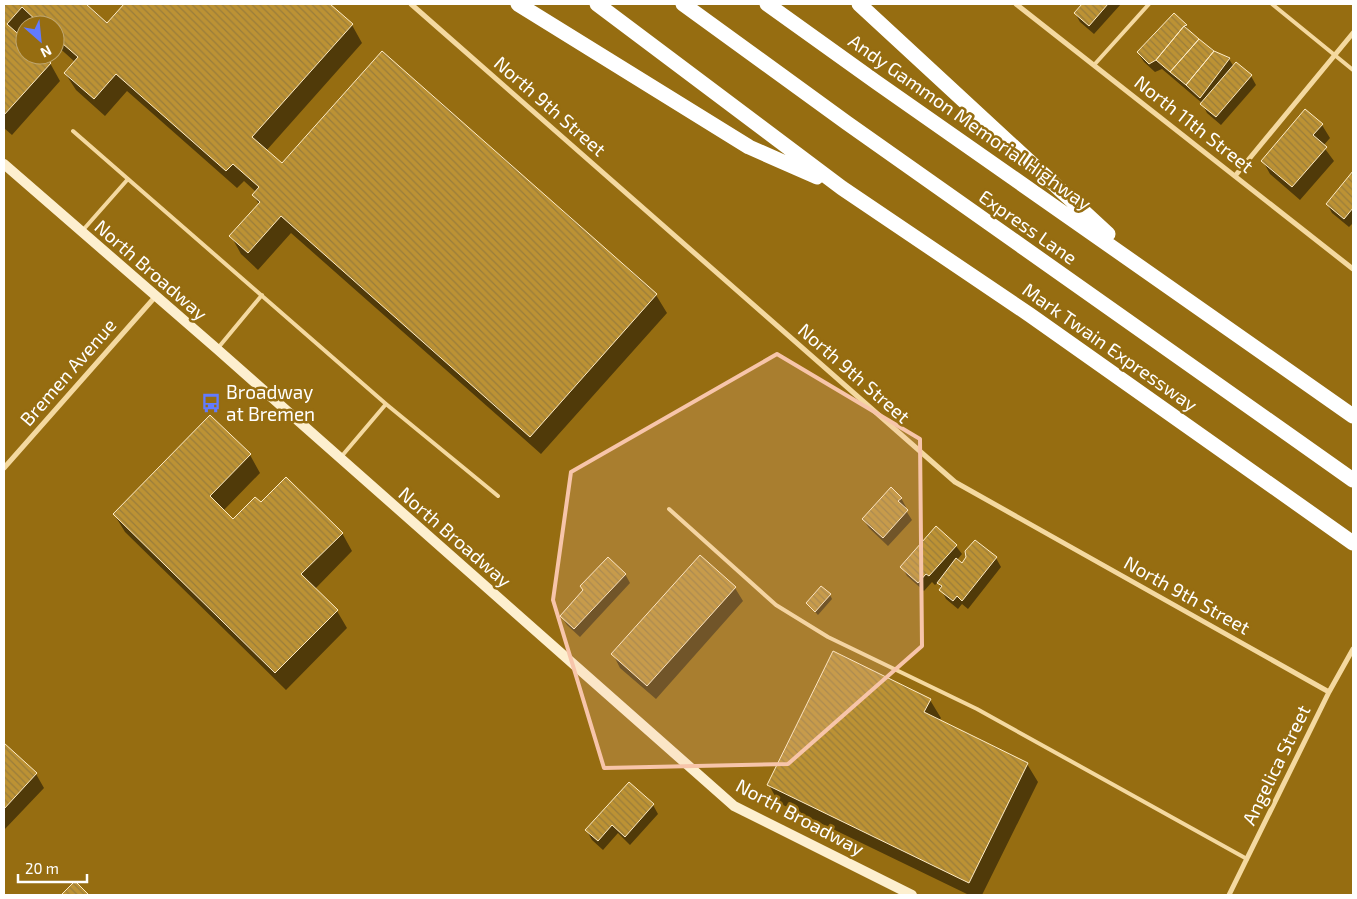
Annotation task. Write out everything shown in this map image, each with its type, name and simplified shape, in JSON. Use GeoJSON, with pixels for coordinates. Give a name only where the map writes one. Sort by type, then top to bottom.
{"type":"FeatureCollection","features":[{"type":"Feature","properties":{"kind":"highway"},"geometry":{"type":"LineString","coordinates":[[518,4],[749,147],[842,188]]}},
{"type":"Feature","properties":{"kind":"highway"},"geometry":{"type":"LineString","coordinates":[[597,4],[842,188]]}},
{"type":"Feature","properties":{"kind":"highway","name":"Express Lane"},"geometry":{"type":"LineString","coordinates":[[683,4],[847,123],[1353,480]]}},
{"type":"Feature","properties":{"kind":"highway","name":"Andy Gammon Memorial Highway"},"geometry":{"type":"LineString","coordinates":[[767,4],[1150,273]]}},
{"type":"Feature","properties":{"kind":"highway"},"geometry":{"type":"LineString","coordinates":[[859,4],[1150,273],[1353,416]]}},
{"type":"Feature","properties":{"kind":"highway","name":"Mark Twain Expressway"},"geometry":{"type":"LineString","coordinates":[[842,188],[1030,315],[1353,543]]}},
{"type":"Feature","properties":{"kind":"main road","name":"North Broadway"},"geometry":{"type":"LineString","coordinates":[[4,164],[217,349],[734,806],[912,895]]}},
{"type":"Feature","properties":{"kind":"street","name":"North 9th Street"},"geometry":{"type":"LineString","coordinates":[[411,4],[955,482],[1329,692]]}},
{"type":"Feature","properties":{"kind":"street","name":"North 11th Street"},"geometry":{"type":"LineString","coordinates":[[1016,4],[1353,269]]}},
{"type":"Feature","properties":{"kind":"street"},"geometry":{"type":"LineString","coordinates":[[1236,176],[1353,33]]}},
{"type":"Feature","properties":{"kind":"street","name":"Bremen Avenue"},"geometry":{"type":"LineString","coordinates":[[4,468],[155,297]]}},
{"type":"Feature","properties":{"kind":"street","name":"Angelica Street"},"geometry":{"type":"LineString","coordinates":[[1229,895],[1329,692],[1353,649]]}},
{"type":"Feature","properties":{"kind":"lane"},"geometry":{"type":"LineString","coordinates":[[1094,65],[1149,4]]}},
{"type":"Feature","properties":{"kind":"lane"},"geometry":{"type":"LineString","coordinates":[[1272,4],[1353,70]]}},
{"type":"Feature","properties":{"kind":"lane"},"geometry":{"type":"LineString","coordinates":[[73,131],[386,404],[498,496]]}},
{"type":"Feature","properties":{"kind":"lane"},"geometry":{"type":"LineString","coordinates":[[81,232],[128,179]]}},
{"type":"Feature","properties":{"kind":"lane"},"geometry":{"type":"LineString","coordinates":[[217,349],[262,295]]}},
{"type":"Feature","properties":{"kind":"lane"},"geometry":{"type":"LineString","coordinates":[[339,458],[386,404]]}},
{"type":"Feature","properties":{"kind":"lane"},"geometry":{"type":"LineString","coordinates":[[669,508],[776,605],[828,638],[977,709],[1247,859]]}},
{"type":"Feature","properties":{"kind":"highlighted area"},"geometry":{"type":"Polygon","coordinates":[[[777,354],[920,439],[922,646],[788,764],[604,768],[553,600],[571,472],[777,354]]]}},
{"type":"Feature","properties":{"kind":"building"},"geometry":{"type":"Polygon","coordinates":[[[4,4],[86,4],[107,23],[124,4],[330,4],[353,24],[252,137],[282,163],[382,51],[657,294],[530,437],[281,216],[248,253],[229,236],[260,202],[252,195],[259,187],[233,164],[226,171],[116,74],[94,99],[64,73],[78,57],[65,46],[65,15],[30,15],[22,7],[7,24],[15,31],[15,65],[49,65],[4,115],[4,4]]]}},
{"type":"Feature","properties":{"kind":"building"},"geometry":{"type":"Polygon","coordinates":[[[1082,4],[1108,4],[1089,26],[1074,13],[1082,4]]]}},
{"type":"Feature","properties":{"kind":"building"},"geometry":{"type":"Polygon","coordinates":[[[1174,13],[1187,25],[1184,26],[1156,60],[1149,64],[1137,52],[1174,13]]]}},
{"type":"Feature","properties":{"kind":"building"},"geometry":{"type":"Polygon","coordinates":[[[1184,26],[1199,39],[1170,72],[1156,60],[1184,26]]]}},
{"type":"Feature","properties":{"kind":"building"},"geometry":{"type":"Polygon","coordinates":[[[1199,39],[1214,51],[1186,85],[1170,72],[1199,39]]]}},
{"type":"Feature","properties":{"kind":"building"},"geometry":{"type":"Polygon","coordinates":[[[1214,51],[1230,58],[1200,98],[1186,85],[1214,51]]]}},
{"type":"Feature","properties":{"kind":"building"},"geometry":{"type":"Polygon","coordinates":[[[1236,62],[1252,75],[1216,117],[1200,104],[1236,62]]]}},
{"type":"Feature","properties":{"kind":"building"},"geometry":{"type":"Polygon","coordinates":[[[1305,109],[1323,124],[1313,135],[1327,147],[1292,187],[1261,161],[1305,109]]]}},
{"type":"Feature","properties":{"kind":"building"},"geometry":{"type":"Polygon","coordinates":[[[1353,171],[1353,208],[1344,219],[1326,204],[1353,171]]]}},
{"type":"Feature","properties":{"kind":"building"},"geometry":{"type":"Polygon","coordinates":[[[210,415],[251,454],[210,496],[233,519],[255,497],[261,502],[286,477],[343,533],[301,574],[338,610],[275,673],[113,514],[210,415]]]}},
{"type":"Feature","properties":{"kind":"building"},"geometry":{"type":"Polygon","coordinates":[[[891,487],[902,498],[898,501],[908,510],[883,538],[862,519],[891,487]]]}},
{"type":"Feature","properties":{"kind":"building"},"geometry":{"type":"Polygon","coordinates":[[[936,526],[957,545],[929,576],[926,574],[918,583],[900,567],[936,526]]]}},
{"type":"Feature","properties":{"kind":"building"},"geometry":{"type":"Polygon","coordinates":[[[975,540],[997,557],[962,601],[957,596],[953,601],[939,590],[942,586],[937,583],[956,558],[962,563],[966,557],[965,551],[975,540]]]}},
{"type":"Feature","properties":{"kind":"building"},"geometry":{"type":"Polygon","coordinates":[[[700,555],[736,587],[647,686],[611,654],[700,555]]]}},
{"type":"Feature","properties":{"kind":"building"},"geometry":{"type":"Polygon","coordinates":[[[608,557],[626,574],[574,629],[560,616],[583,590],[580,586],[608,557]]]}},
{"type":"Feature","properties":{"kind":"building"},"geometry":{"type":"Polygon","coordinates":[[[821,586],[831,594],[815,612],[806,603],[821,586]]]}},
{"type":"Feature","properties":{"kind":"building"},"geometry":{"type":"Polygon","coordinates":[[[833,651],[931,699],[924,712],[1028,763],[969,883],[767,785],[833,651]]]}},
{"type":"Feature","properties":{"kind":"building"},"geometry":{"type":"Polygon","coordinates":[[[4,743],[37,773],[4,809],[4,743]]]}},
{"type":"Feature","properties":{"kind":"building"},"geometry":{"type":"Polygon","coordinates":[[[629,782],[654,804],[625,837],[612,825],[598,841],[585,830],[629,782]]]}},
{"type":"Feature","properties":{"kind":"building"},"geometry":{"type":"Polygon","coordinates":[[[75,881],[89,895],[61,895],[75,881]]]}},
{"type":"Feature","properties":{"kind":"place","name":"Broadway at Bremen"},"geometry":{"type":"Point","coordinates":[211,403]}}]}
